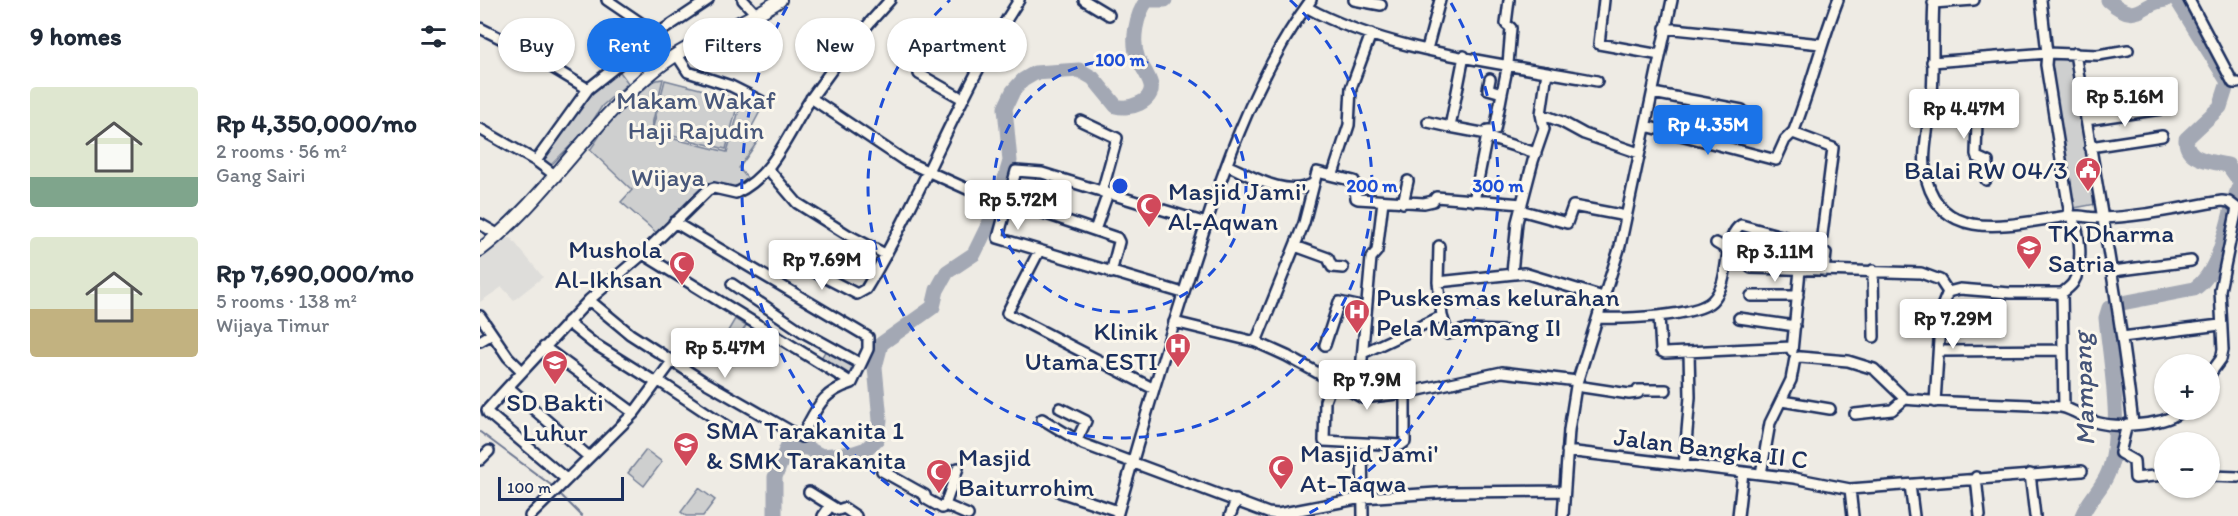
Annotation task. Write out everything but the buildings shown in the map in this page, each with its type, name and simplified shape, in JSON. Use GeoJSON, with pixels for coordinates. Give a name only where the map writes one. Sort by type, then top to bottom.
{"type":"FeatureCollection","features":[{"type":"Feature","properties":{"kind":"main road"},"geometry":{"type":"LineString","coordinates":[[480,250],[499,235],[556,176],[631,92],[657,68],[780,0]]}},
{"type":"Feature","properties":{"kind":"street"},"geometry":{"type":"LineString","coordinates":[[607,0],[633,18]]}},
{"type":"Feature","properties":{"kind":"street"},"geometry":{"type":"LineString","coordinates":[[671,25],[708,0]]}},
{"type":"Feature","properties":{"kind":"street"},"geometry":{"type":"LineString","coordinates":[[743,0],[756,14]]}},
{"type":"Feature","properties":{"kind":"street"},"geometry":{"type":"LineString","coordinates":[[566,479],[487,410],[521,370],[589,300],[643,254],[708,190],[714,188],[736,193],[768,169],[811,98],[852,42],[890,0]]}},
{"type":"Feature","properties":{"kind":"street"},"geometry":{"type":"LineString","coordinates":[[799,264],[859,294],[866,289],[928,172],[989,48],[1019,0]]}},
{"type":"Feature","properties":{"kind":"street"},"geometry":{"type":"LineString","coordinates":[[1084,0],[1109,15]]}},
{"type":"Feature","properties":{"kind":"street"},"geometry":{"type":"LineString","coordinates":[[1354,0],[1381,5]]}},
{"type":"Feature","properties":{"kind":"street"},"geometry":{"type":"LineString","coordinates":[[1427,49],[1440,0]]}},
{"type":"Feature","properties":{"kind":"street"},"geometry":{"type":"LineString","coordinates":[[1474,201],[1488,130],[1495,130],[1508,64],[1511,28],[1506,24],[1509,0]]}},
{"type":"Feature","properties":{"kind":"street"},"geometry":{"type":"LineString","coordinates":[[1604,0],[1599,44],[1659,56]]}},
{"type":"Feature","properties":{"kind":"street"},"geometry":{"type":"LineString","coordinates":[[1563,516],[1567,451],[1577,383],[1598,318],[1626,216],[1672,0]]}},
{"type":"Feature","properties":{"kind":"street"},"geometry":{"type":"LineString","coordinates":[[1646,126],[1776,160],[1785,140],[1793,132],[1805,104],[1821,44],[1838,0]]}},
{"type":"Feature","properties":{"kind":"street"},"geometry":{"type":"LineString","coordinates":[[1974,0],[1934,2],[1930,115],[1924,167],[1936,201],[1947,213],[1974,224],[1997,226],[2025,225],[2070,216],[2102,218],[2235,206],[2220,290],[2223,350],[2220,360]]}},
{"type":"Feature","properties":{"kind":"street"},"geometry":{"type":"LineString","coordinates":[[1948,292],[1960,289],[2010,293],[2062,293],[2073,283],[2079,267],[2074,222],[2070,216],[2046,64],[2047,53],[2041,0]]}},
{"type":"Feature","properties":{"kind":"street"},"geometry":{"type":"LineString","coordinates":[[2189,0],[2233,83],[2238,83]]}},
{"type":"Feature","properties":{"kind":"street"},"geometry":{"type":"LineString","coordinates":[[1060,492],[1117,514],[1183,293],[1227,165],[1266,75],[1309,4],[1327,19],[1427,49],[1597,81]]}},
{"type":"Feature","properties":{"kind":"street"},"geometry":{"type":"LineString","coordinates":[[480,28],[518,47],[588,89]]}},
{"type":"Feature","properties":{"kind":"street"},"geometry":{"type":"LineString","coordinates":[[1665,28],[1821,44]]}},
{"type":"Feature","properties":{"kind":"street"},"geometry":{"type":"LineString","coordinates":[[1333,174],[1347,137],[1351,88],[1371,34]]}},
{"type":"Feature","properties":{"kind":"street"},"geometry":{"type":"LineString","coordinates":[[1932,62],[2047,53],[2098,55],[2128,50]]}},
{"type":"Feature","properties":{"kind":"street"},"geometry":{"type":"LineString","coordinates":[[2075,53],[2113,271],[2122,337],[2125,424],[2120,453],[2133,461],[2135,478],[2154,477]]}},
{"type":"Feature","properties":{"kind":"street"},"geometry":{"type":"LineString","coordinates":[[677,55],[688,72],[731,86],[761,101]]}},
{"type":"Feature","properties":{"kind":"street"},"geometry":{"type":"LineString","coordinates":[[1450,127],[1464,56]]}},
{"type":"Feature","properties":{"kind":"street"},"geometry":{"type":"LineString","coordinates":[[536,161],[588,89],[609,72]]}},
{"type":"Feature","properties":{"kind":"street"},"geometry":{"type":"LineString","coordinates":[[1512,273],[1521,207],[1544,129],[1541,114],[1547,72]]}},
{"type":"Feature","properties":{"kind":"street"},"geometry":{"type":"LineString","coordinates":[[918,74],[963,99]]}},
{"type":"Feature","properties":{"kind":"street"},"geometry":{"type":"LineString","coordinates":[[1490,79],[1488,89],[1502,93]]}},
{"type":"Feature","properties":{"kind":"street"},"geometry":{"type":"LineString","coordinates":[[1653,93],[1742,110]]}},
{"type":"Feature","properties":{"kind":"street"},"geometry":{"type":"LineString","coordinates":[[811,98],[892,153],[998,204]]}},
{"type":"Feature","properties":{"kind":"street"},"geometry":{"type":"LineString","coordinates":[[2086,120],[2161,109]]}},
{"type":"Feature","properties":{"kind":"street"},"geometry":{"type":"LineString","coordinates":[[1541,114],[1600,141],[1639,153]]}},
{"type":"Feature","properties":{"kind":"street"},"geometry":{"type":"LineString","coordinates":[[1930,115],[1977,120],[1976,154],[1988,162],[1986,180]]}},
{"type":"Feature","properties":{"kind":"street"},"geometry":{"type":"LineString","coordinates":[[1081,121],[1117,138],[1095,230]]}},
{"type":"Feature","properties":{"kind":"street"},"geometry":{"type":"LineString","coordinates":[[1428,122],[1487,135],[1536,153]]}},
{"type":"Feature","properties":{"kind":"street"},"geometry":{"type":"LineString","coordinates":[[480,129],[536,161],[556,176]]}},
{"type":"Feature","properties":{"kind":"street"},"geometry":{"type":"LineString","coordinates":[[1793,132],[1793,135],[1807,141],[1833,148],[1821,243],[1821,250],[1826,253],[1824,271]]}},
{"type":"Feature","properties":{"kind":"street"},"geometry":{"type":"LineString","coordinates":[[2090,147],[2162,136]]}},
{"type":"Feature","properties":{"kind":"street"},"geometry":{"type":"LineString","coordinates":[[1227,165],[1261,180],[1296,190],[1314,183]]}},
{"type":"Feature","properties":{"kind":"street"},"geometry":{"type":"LineString","coordinates":[[768,169],[797,203],[848,235],[885,254]]}},
{"type":"Feature","properties":{"kind":"street"},"geometry":{"type":"LineString","coordinates":[[1183,293],[998,238],[998,204],[1016,171],[1042,173],[1206,223]]}},
{"type":"Feature","properties":{"kind":"street"},"geometry":{"type":"LineString","coordinates":[[1256,342],[1295,246],[1317,172],[1333,174],[1354,181],[1356,198],[1403,203],[1432,201],[1436,197],[1474,201],[1521,207],[1567,223],[1573,206],[1626,216]]}},
{"type":"Feature","properties":{"kind":"street"},"geometry":{"type":"LineString","coordinates":[[1403,203],[1408,181]]}},
{"type":"Feature","properties":{"kind":"street"},"geometry":{"type":"LineString","coordinates":[[1027,197],[1024,204],[1026,207],[1119,240],[1111,273]]}},
{"type":"Feature","properties":{"kind":"street"},"geometry":{"type":"LineString","coordinates":[[1363,398],[1363,353],[1371,258],[1377,251],[1383,201]]}},
{"type":"Feature","properties":{"kind":"street"},"geometry":{"type":"LineString","coordinates":[[589,300],[630,334],[723,393],[801,437],[824,398],[833,389],[852,383],[868,349],[868,337],[674,222]]}},
{"type":"Feature","properties":{"kind":"street"},"geometry":{"type":"LineString","coordinates":[[480,224],[499,235]]}},
{"type":"Feature","properties":{"kind":"street"},"geometry":{"type":"LineString","coordinates":[[1598,318],[1659,316],[1710,303],[1719,292],[1728,249],[1738,226],[1747,225],[1807,243],[1791,347],[1795,358],[1791,380],[1770,423],[1761,474]]}},
{"type":"Feature","properties":{"kind":"street"},"geometry":{"type":"LineString","coordinates":[[1716,243],[1728,249]]}},
{"type":"Feature","properties":{"kind":"street"},"geometry":{"type":"LineString","coordinates":[[1295,246],[1328,258],[1332,267],[1343,268]]}},
{"type":"Feature","properties":{"kind":"street"},"geometry":{"type":"LineString","coordinates":[[1439,246],[1438,282],[1442,316],[1448,334],[1464,330],[1507,331]]}},
{"type":"Feature","properties":{"kind":"street"},"geometry":{"type":"LineString","coordinates":[[1039,251],[1007,313],[1154,389]]}},
{"type":"Feature","properties":{"kind":"street"},"geometry":{"type":"LineString","coordinates":[[643,254],[852,383]]}},
{"type":"Feature","properties":{"kind":"street"},"geometry":{"type":"LineString","coordinates":[[2113,271],[2191,261]]}},
{"type":"Feature","properties":{"kind":"street"},"geometry":{"type":"LineString","coordinates":[[1751,268],[1824,271],[1873,270],[1924,274],[1940,280],[1948,292]]}},
{"type":"Feature","properties":{"kind":"street"},"geometry":{"type":"LineString","coordinates":[[1873,270],[1874,337]]}},
{"type":"Feature","properties":{"kind":"street"},"geometry":{"type":"LineString","coordinates":[[1438,282],[1512,273],[1534,274],[1570,289],[1603,297]]}},
{"type":"Feature","properties":{"kind":"street"},"geometry":{"type":"LineString","coordinates":[[732,284],[803,332],[861,364]]}},
{"type":"Feature","properties":{"kind":"street"},"geometry":{"type":"LineString","coordinates":[[1935,402],[1941,309],[1948,292]]}},
{"type":"Feature","properties":{"kind":"street"},"geometry":{"type":"LineString","coordinates":[[2062,293],[2064,407]]}},
{"type":"Feature","properties":{"kind":"street"},"geometry":{"type":"LineString","coordinates":[[1751,296],[1798,296]]}},
{"type":"Feature","properties":{"kind":"street"},"geometry":{"type":"LineString","coordinates":[[1325,345],[1339,302],[1366,308]]}},
{"type":"Feature","properties":{"kind":"street"},"geometry":{"type":"LineString","coordinates":[[480,316],[521,370]]}},
{"type":"Feature","properties":{"kind":"street"},"geometry":{"type":"LineString","coordinates":[[1363,353],[1442,316]]}},
{"type":"Feature","properties":{"kind":"street"},"geometry":{"type":"LineString","coordinates":[[1659,316],[1661,351],[1689,352],[1791,347]]}},
{"type":"Feature","properties":{"kind":"street"},"geometry":{"type":"LineString","coordinates":[[1739,318],[1795,326]]}},
{"type":"Feature","properties":{"kind":"street"},"geometry":{"type":"LineString","coordinates":[[567,322],[593,343],[734,431]]}},
{"type":"Feature","properties":{"kind":"street"},"geometry":{"type":"LineString","coordinates":[[1174,322],[1256,342],[1287,356],[1363,398],[1406,393],[1502,372],[1629,393],[1638,393],[1638,390],[1666,390]]}},
{"type":"Feature","properties":{"kind":"street"},"geometry":{"type":"LineString","coordinates":[[2122,337],[2220,326]]}},
{"type":"Feature","properties":{"kind":"street"},"geometry":{"type":"LineString","coordinates":[[480,341],[492,334]]}},
{"type":"Feature","properties":{"kind":"street"},"geometry":{"type":"LineString","coordinates":[[544,347],[634,413]]}},
{"type":"Feature","properties":{"kind":"street"},"geometry":{"type":"LineString","coordinates":[[1940,351],[2062,350]]}},
{"type":"Feature","properties":{"kind":"street"},"geometry":{"type":"LineString","coordinates":[[1684,466],[1690,397],[1689,352]]}},
{"type":"Feature","properties":{"kind":"street"},"geometry":{"type":"LineString","coordinates":[[1795,358],[1848,361],[1874,369],[1905,399],[2064,407],[2099,423],[2125,424],[2166,420]]}},
{"type":"Feature","properties":{"kind":"street"},"geometry":{"type":"LineString","coordinates":[[530,516],[634,413],[673,360]]}},
{"type":"Feature","properties":{"kind":"street"},"geometry":{"type":"LineString","coordinates":[[1332,382],[1325,401],[1324,441],[1362,444],[1404,442],[1406,393]]}},
{"type":"Feature","properties":{"kind":"street"},"geometry":{"type":"LineString","coordinates":[[508,387],[589,457]]}},
{"type":"Feature","properties":{"kind":"street"},"geometry":{"type":"LineString","coordinates":[[1855,414],[1892,410],[1905,399]]}},
{"type":"Feature","properties":{"kind":"street"},"geometry":{"type":"LineString","coordinates":[[1782,401],[1830,409]]}},
{"type":"Feature","properties":{"kind":"street"},"geometry":{"type":"LineString","coordinates":[[1060,408],[1086,421],[1077,440]]}},
{"type":"Feature","properties":{"kind":"street"},"geometry":{"type":"LineString","coordinates":[[1042,419],[1083,444],[1278,514],[1362,498],[1450,492],[1564,491]]}},
{"type":"Feature","properties":{"kind":"street"},"geometry":{"type":"LineString","coordinates":[[1362,444],[1363,516]]}},
{"type":"Feature","properties":{"kind":"street"},"geometry":{"type":"LineString","coordinates":[[480,460],[489,451]]}},
{"type":"Feature","properties":{"kind":"street","name":"Jalan Bangka II C"},"geometry":{"type":"LineString","coordinates":[[1567,451],[1761,474],[1851,489],[1976,477],[2082,471]]}},
{"type":"Feature","properties":{"kind":"street"},"geometry":{"type":"LineString","coordinates":[[942,510],[958,468]]}},
{"type":"Feature","properties":{"kind":"street"},"geometry":{"type":"LineString","coordinates":[[882,471],[926,495],[926,500],[942,510],[968,515]]}},
{"type":"Feature","properties":{"kind":"street"},"geometry":{"type":"LineString","coordinates":[[1738,516],[1743,472]]}},
{"type":"Feature","properties":{"kind":"street"},"geometry":{"type":"LineString","coordinates":[[2030,474],[2035,516]]}},
{"type":"Feature","properties":{"kind":"street"},"geometry":{"type":"LineString","coordinates":[[2220,476],[2238,477]]}},
{"type":"Feature","properties":{"kind":"street"},"geometry":{"type":"LineString","coordinates":[[1976,477],[1980,516]]}},
{"type":"Feature","properties":{"kind":"street"},"geometry":{"type":"LineString","coordinates":[[1910,485],[1914,516]]}},
{"type":"Feature","properties":{"kind":"street"},"geometry":{"type":"LineString","coordinates":[[1851,489],[1853,516]]}},
{"type":"Feature","properties":{"kind":"street"},"geometry":{"type":"LineString","coordinates":[[809,492],[830,506],[838,510],[844,508],[856,516]]}},
{"type":"Feature","properties":{"kind":"street"},"geometry":{"type":"LineString","coordinates":[[1230,516],[1236,500]]}},
{"type":"Feature","properties":{"kind":"street"},"geometry":{"type":"LineString","coordinates":[[823,516],[830,506]]}},
{"type":"Feature","properties":{"kind":"shaded area"},"geometry":{"type":"Polygon","coordinates":[[[511,238],[543,277],[514,300],[502,287],[480,302],[480,239],[511,238]]]}},
{"type":"Feature","properties":{"kind":"green space"},"geometry":{"type":"Polygon","coordinates":[[[2059,56],[2071,57],[2096,204],[2069,209],[2047,61],[2059,56]]]}},
{"type":"Feature","properties":{"kind":"green space"},"geometry":{"type":"Polygon","coordinates":[[[614,72],[620,72],[628,83],[602,106],[589,127],[548,168],[540,161],[587,94],[614,72]]]}},
{"type":"Feature","properties":{"kind":"green space","name":"Wijaya"},"geometry":{"type":"Polygon","coordinates":[[[663,79],[650,133],[727,152],[742,100],[764,104],[749,132],[758,141],[739,168],[751,183],[736,199],[712,187],[659,235],[621,202],[632,190],[590,150],[620,106],[630,96],[651,82],[663,79]]]}},
{"type":"Feature","properties":{"kind":"green space","name":"Makam Wakaf Haji Rajudin"},"geometry":{"type":"Polygon","coordinates":[[[665,80],[739,99],[726,149],[652,131],[665,80]]]}},
{"type":"Feature","properties":{"kind":"green space"},"geometry":{"type":"Polygon","coordinates":[[[735,319],[746,326],[735,342],[725,336],[735,319]]]}},
{"type":"Feature","properties":{"kind":"green space"},"geometry":{"type":"Polygon","coordinates":[[[827,348],[859,365],[851,380],[819,362],[827,348]]]}},
{"type":"Feature","properties":{"kind":"green space"},"geometry":{"type":"Polygon","coordinates":[[[646,450],[662,462],[644,486],[628,473],[646,450]]]}},
{"type":"Feature","properties":{"kind":"green space"},"geometry":{"type":"Polygon","coordinates":[[[699,488],[715,500],[703,516],[686,516],[681,512],[699,488]]]}},
{"type":"Feature","properties":{"kind":"waterway"},"geometry":{"type":"LineString","coordinates":[[775,516],[775,477],[787,447],[807,448],[822,456],[854,453],[866,449],[877,439],[880,420],[875,367],[881,344],[933,307],[937,290],[947,272],[974,254],[996,209],[1010,161],[1005,108],[1013,91],[1023,80],[1035,73],[1079,70],[1093,78],[1116,106],[1127,107],[1140,103],[1149,96],[1151,85],[1136,52],[1137,21],[1147,0],[1165,0]]}},
{"type":"Feature","properties":{"kind":"waterway","name":"Mampang"},"geometry":{"type":"LineString","coordinates":[[2108,0],[2118,8],[2133,13],[2165,0]]}},
{"type":"Feature","properties":{"kind":"waterway","name":"Mampang"},"geometry":{"type":"LineString","coordinates":[[2177,0],[2228,82],[2220,107],[2186,139],[2187,146],[2190,152],[2201,159],[2228,165],[2238,179]]}},
{"type":"Feature","properties":{"kind":"waterway","name":"Mampang"},"geometry":{"type":"LineString","coordinates":[[2082,516],[2105,479],[2113,457],[2115,439],[2113,375],[2106,318],[2109,308],[2117,304],[2194,289],[2203,281],[2217,258],[2238,189]]}},
{"type":"Feature","properties":{"kind":"waterway"},"geometry":{"type":"LineString","coordinates":[[480,432],[555,488]]}},
{"type":"Feature","properties":{"kind":"waterway"},"geometry":{"type":"LineString","coordinates":[[559,493],[582,516]]}},
{"type":"Feature","properties":{"kind":"place","name":"Balai RW 04/3"},"geometry":{"type":"Point","coordinates":[2088,193]}},
{"type":"Feature","properties":{"kind":"place","name":"Masjid Jami' Al-Aqwan"},"geometry":{"type":"Point","coordinates":[1149,229]}},
{"type":"Feature","properties":{"kind":"place","name":"TK Dharma Satria"},"geometry":{"type":"Point","coordinates":[2029,271]}},
{"type":"Feature","properties":{"kind":"place","name":"Mushola Al-Ikhsan"},"geometry":{"type":"Point","coordinates":[682,287]}},
{"type":"Feature","properties":{"kind":"place","name":"Puskesmas kelurahan Pela Mampang II"},"geometry":{"type":"Point","coordinates":[1357,335]}},
{"type":"Feature","properties":{"kind":"place","name":"Klinik Utama ESTI"},"geometry":{"type":"Point","coordinates":[1178,369]}},
{"type":"Feature","properties":{"kind":"place","name":"SD Bakti Luhur"},"geometry":{"type":"Point","coordinates":[555,386]}},
{"type":"Feature","properties":{"kind":"place","name":"SMA Tarakanita 1 & SMK Tarakanita"},"geometry":{"type":"Point","coordinates":[686,468]}},
{"type":"Feature","properties":{"kind":"place","name":"Masjid Jami' At-Taqwa"},"geometry":{"type":"Point","coordinates":[1281,491]}},
{"type":"Feature","properties":{"kind":"place","name":"Masjid Baiturrohim"},"geometry":{"type":"Point","coordinates":[939,495]}}]}
